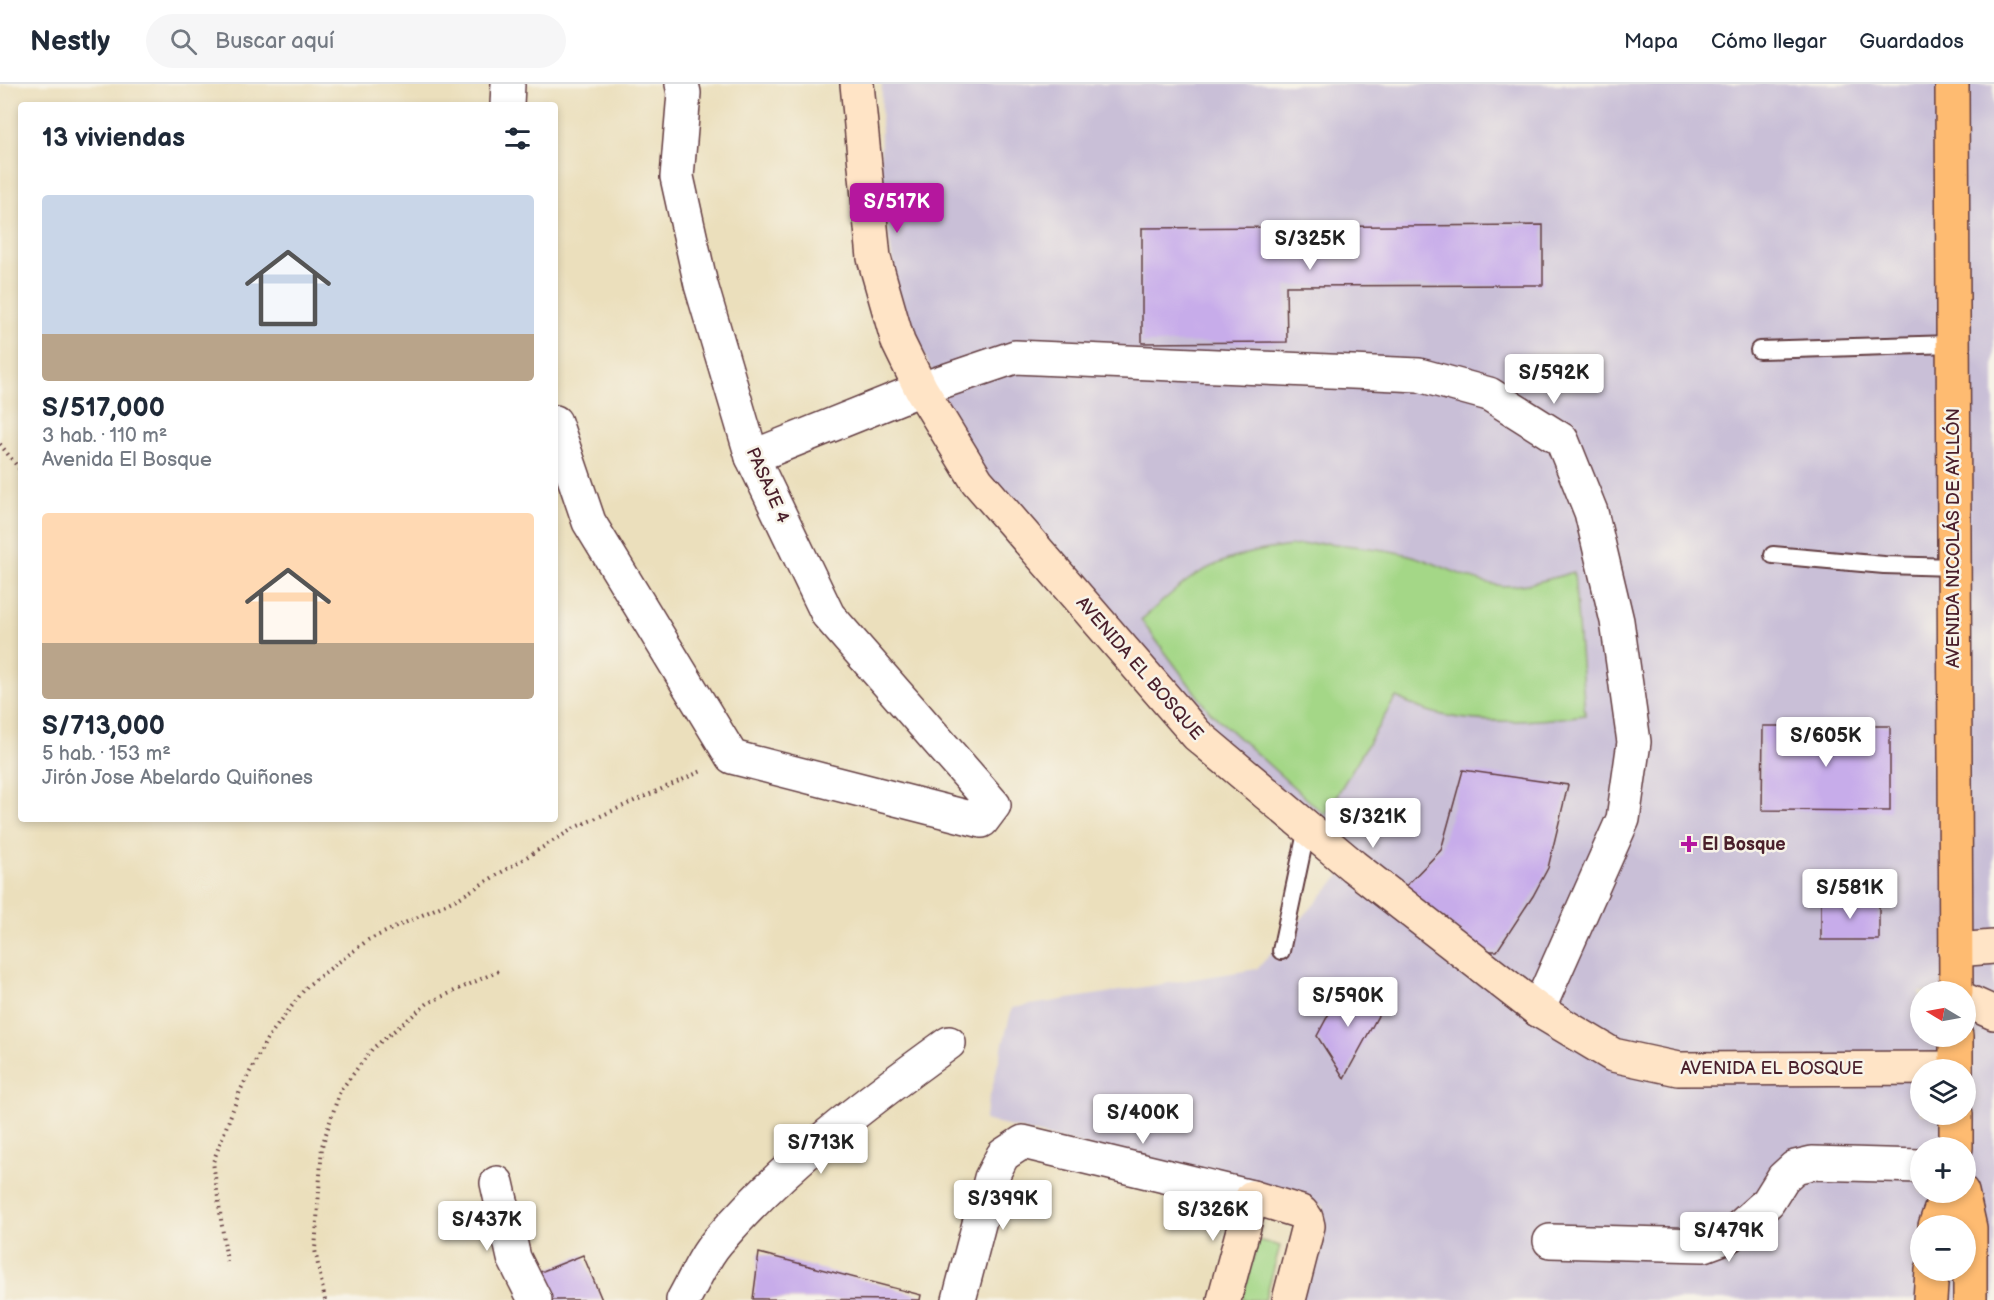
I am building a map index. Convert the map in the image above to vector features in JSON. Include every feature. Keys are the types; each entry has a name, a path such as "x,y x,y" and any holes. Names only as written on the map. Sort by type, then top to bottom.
{"main road":[{"name":"AVENIDA NICOLÁS DE AYLLÓN","path":"1952,84 1956,981"},
{"path":"1964,1203 1970,1228 1970,1300"},
{"path":"1930,1300 1931,1281"}],"street":[{"path":"507,102 508,84"},
{"name":"PASAJE 4","path":"682,84 684,93 676,177 701,285 752,457 828,615 994,805 982,820 732,757"},
{"name":"AVENIDA EL BOSQUE","path":"856,84 874,258 898,342 921,389 977,482 1197,735 1353,867 1538,1010 1613,1055 1678,1069 1956,1058"},
{"path":"752,457 921,389 1015,357 1419,375 1489,394 1562,440 1591,512 1617,621 1634,742 1623,819 1538,1010"},
{"path":"558,431 588,522 732,757"},
{"path":"1955,950 1994,947"},
{"path":"1976,1005 1994,1013"},
{"path":"683,1300 716,1243 785,1173 870,1100 949,1043"},
{"path":"959,1300 991,1178 1003,1155 1023,1142 1252,1197 1301,1212 1308,1226 1289,1300"},
{"path":"1550,1241 1704,1245 1731,1235 1768,1202 1783,1178 1795,1167 1812,1163 1910,1166"},
{"path":"497,1183 514,1258 535,1300"},
{"path":"1224,1300 1252,1197"}],"lane":[{"path":"1759,350 1952,344"},
{"path":"1773,555 1884,565 1954,567"},
{"path":"1281,951 1307,828"}],"path":[{"path":"0,444 18,467"},
{"path":"227,1262 213,1162 240,1091 267,1039 307,986 368,940 459,898 576,827 732,757"},
{"path":"325,1300 315,1250 322,1146 339,1091 374,1048 428,1003 501,970"}],"shaded area":[{"path":"882,84 1994,84 1994,1300 1299,1300 1324,1206 984,1120 1012,1008 1257,969 1358,855 1203,724 967,452 897,292 880,174"}],"green space":[{"path":"1326,543 1409,555 1497,585 1525,584 1574,572 1585,715 1526,721 1463,719 1425,710 1396,697 1325,815 1209,711 1141,620 1187,581 1219,563 1254,552"},
{"path":"1258,1240 1280,1246 1265,1300 1242,1300"}],"building":[{"path":"1543,225 1543,285 1286,286 1287,342 1142,343 1142,228"},
{"path":"1763,726 1890,726 1890,811 1762,810"},
{"path":"1463,770 1568,785 1548,868 1533,896 1497,951 1486,951 1404,888 1441,850"},
{"path":"1821,901 1879,901 1879,940 1821,940"},
{"path":"1341,991 1385,1003 1344,1078 1317,1036"},
{"path":"759,1253 921,1295 920,1300 753,1299"},
{"path":"583,1255 602,1300 547,1300 533,1275"}],"place":[{"name":"El Bosque","path":"1689,844"}]}
